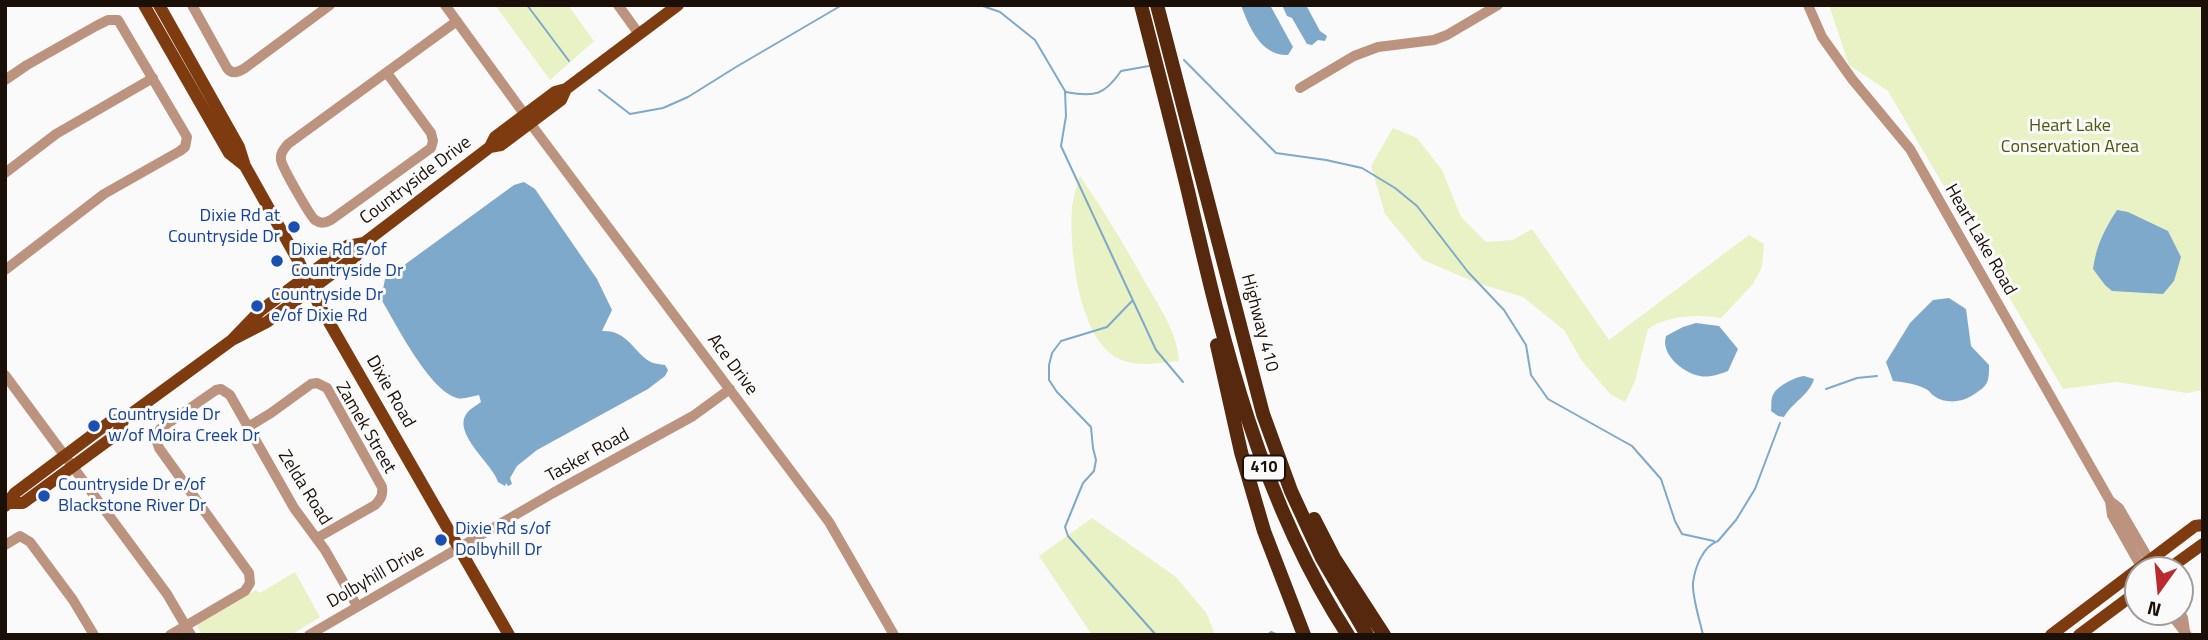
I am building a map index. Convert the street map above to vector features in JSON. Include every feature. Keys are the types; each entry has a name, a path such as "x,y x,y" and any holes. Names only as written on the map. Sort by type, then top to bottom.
{"highway":[{"name":"Highway 410","path":"1141,5 1210,288 1251,432 1277,503 1306,565 1348,635"},
{"name":"Highway 410","path":"1157,5 1264,414 1292,491 1322,558 1367,635"},
{"path":"1210,288 1211,318 1241,452 1264,531 1304,635"},
{"path":"1248,358 1261,376 1307,503 1334,558 1384,635"}],"main road":[{"name":"Dixie Road","path":"144,5 229,153 245,166"},
{"name":"Dixie Road","path":"159,5 239,147 245,166 312,289 509,635"},
{"name":"Countryside Drive","path":"7,505 15,493 117,433 124,419 232,340 267,322 312,289 356,256 364,243 490,147 501,145 527,119 561,100 566,89 678,5"},
{"name":"Countryside Drive","path":"232,340 260,311 346,246 364,243"},
{"path":"2160,556 2195,526 2203,525"},
{"path":"2186,556 2203,544"},
{"path":"2051,635 2124,583"},
{"path":"2079,635 2124,601"}],"street":[{"path":"192,5 229,71 237,72 330,5"},
{"name":"Ace Drive","path":"445,5 527,119 829,522 894,635"},
{"path":"618,5 639,34"},
{"path":"1300,88 1354,57 1378,47 1434,40 1447,35 1498,5"},
{"name":"Heart Lake Road","path":"1808,5 1822,37 1852,79 1910,149 2110,500 2112,515 2140,556"},
{"path":"5,80 96,26 114,19 122,24 187,137 185,147 104,194 5,270"},
{"path":"387,73 431,133 433,145 424,155 331,220 317,222 282,164 281,154 288,144 457,21"},
{"path":"5,173 56,134 153,78"},
{"path":"5,376 167,594 188,630 170,635"},
{"name":"Zamek Street","path":"248,426 311,384 317,383 327,388 382,487 382,493 380,500 374,505 317,538"},
{"name":"Zelda Road","path":"188,630 245,591 250,578 159,448 158,436 160,429 221,389 230,395 294,508 317,538 357,606"},
{"name":"Tasker Road","path":"459,548 693,416 730,389"},
{"path":"5,545 20,536 30,542 72,600 93,635"},
{"name":"Dolbyhill Drive","path":"309,635 459,548"}],"green space":[{"path":"495,5 568,5 594,41 550,80"},
{"name":"Heart Lake Conservation Area","path":"1829,5 2203,5 2203,390 2187,393 2116,382 2063,389 1888,91 1849,65"},
{"path":"1393,128 1417,138 1442,170 1461,217 1486,242 1513,240 1532,229 1609,340 1749,235 1764,244 1762,267 1753,284 1721,318 1683,317 1656,324 1648,329 1635,381 1625,402 1610,394 1582,361 1564,330 1523,297 1477,283 1423,260 1385,214 1371,166"},
{"path":"1080,176 1162,311 1175,340 1179,361 1144,364 1119,359 1100,342 1091,326 1078,286 1072,244 1072,208"},
{"path":"1092,518 1176,577 1207,614 1215,635 1092,635 1039,556"},
{"path":"295,572 320,617 291,635 202,635 198,624 256,590 260,593"}],"water":[{"path":"1241,5 1270,5 1293,47 1288,55 1270,51 1257,39"},
{"path":"1282,5 1306,5 1320,31 1327,36 1325,41 1318,40 1312,45 1307,44"},
{"path":"524,182 535,189 597,279 612,310 602,331 618,334 643,357 665,365 668,370 665,376 648,389 537,450 517,466 510,478 512,484 508,486 506,483 505,486 498,482 465,430 467,413 481,402 479,395 457,398 435,383 414,355 381,299 385,279 514,185"},
{"path":"2117,210 2128,212 2168,231 2181,257 2174,281 2163,294 2112,291 2093,269 2101,238"},
{"path":"1949,298 1966,309 1971,346 1989,365 1986,385 1971,396 1955,401 1944,401 1926,389 1893,381 1886,362 1910,323 1933,300"},
{"path":"1696,323 1719,326 1738,349 1728,371 1700,376 1680,367 1670,356 1666,349 1666,336"},
{"path":"1804,376 1814,379 1812,384 1784,417 1771,411 1776,390 1787,382"}],"waterway":[{"path":"527,5 569,61"},
{"path":"599,90 630,114 663,108 688,97 842,5"},
{"path":"980,5 1000,12 1035,40 1065,91 1066,116 1061,146 1156,350 1183,382"},
{"path":"1184,60 1276,153 1362,168 1395,188 1417,206 1468,272 1504,310 1526,345 1531,375 1548,399 1632,446 1661,479 1682,534 1714,541"},
{"path":"1066,92 1098,93 1109,86 1121,71 1149,66"},
{"path":"1132,301 1107,327 1061,341 1052,353 1049,380 1091,427 1096,460 1094,471 1083,483 1065,527 1068,536 1156,635"},
{"path":"1826,389 1857,378 1877,376"},
{"path":"1703,635 1693,589 1698,564 1708,547 1718,541 1736,520 1755,489 1780,423"},
{"path":"1267,635 1271,632 1278,635"}],"place":[{"name":"Dixie Rd at Countryside Dr","path":"294,227"},
{"name":"Dixie Rd s/of Countryside Dr","path":"277,261"},
{"name":"Countryside Dr e/of Dixie Rd","path":"257,306"},
{"name":"Countryside Dr w/of Moira Creek Dr","path":"94,426"},
{"name":"Countryside Dr e/of Blackstone River Dr","path":"44,496"},
{"name":"Dixie Rd s/of Dolbyhill Dr","path":"441,540"}]}
